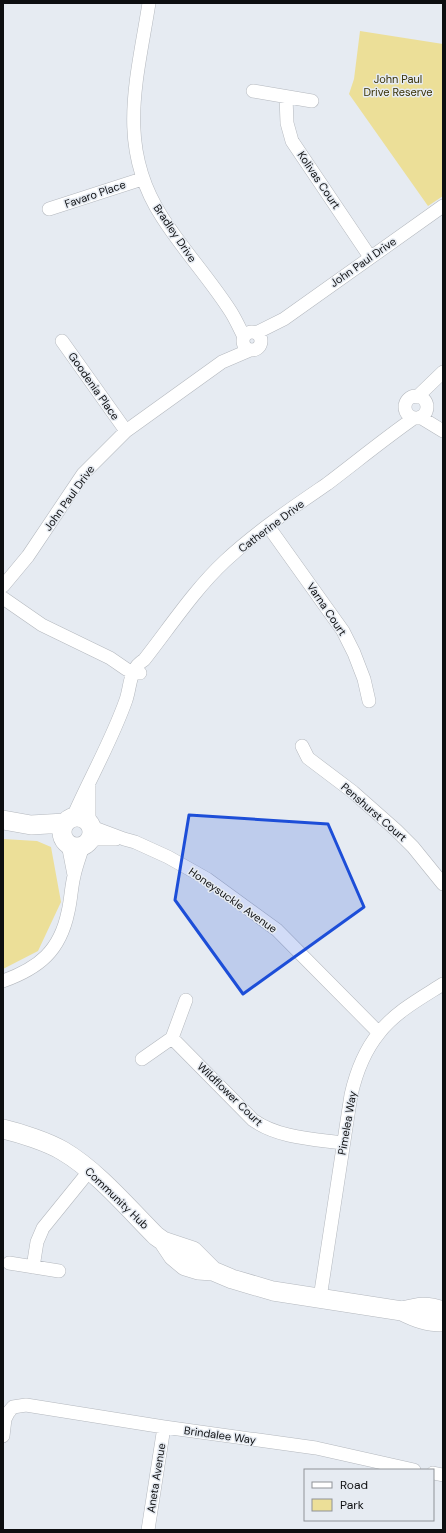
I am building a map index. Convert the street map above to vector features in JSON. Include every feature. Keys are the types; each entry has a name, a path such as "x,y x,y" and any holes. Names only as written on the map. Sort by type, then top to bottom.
{"street":[{"name":"Bradley Drive","path":"149,3 132,109 133,139 142,179 161,216 251,339"},
{"path":"254,92 312,101"},
{"name":"Kolivas Court","path":"286,97 287,123 292,141 370,257"},
{"name":"Favaro Place","path":"49,210 132,181 142,179"},
{"name":"John Paul Drive","path":"3,586 28,556 84,474 126,431 222,362 251,339 284,319 443,206"},
{"name":"Goodenia Place","path":"62,340 126,431"},
{"name":"Catherine Drive","path":"135,671 137,664 144,660 192,598 225,561 268,526 363,457 389,436 418,409 443,373"},
{"path":"418,409 443,430"},
{"name":"Varna Court","path":"268,526 343,631 354,653 364,679 369,701"},
{"path":"3,598 42,625 135,671 119,721 89,785 78,832 74,875 63,932 52,950 43,960 33,968 3,981"},
{"name":"Penshurst Court","path":"302,746 308,758 353,792 396,830 413,847 443,884"},
{"path":"3,820 78,832"},
{"name":"Honeysuckle Avenue","path":"78,832 135,842 168,857 207,879 277,930 379,1033"},
{"name":"Pimelea Way","path":"320,1298 353,1085 363,1060 379,1033 395,1017 443,984"},
{"path":"142,1060 172,1038 186,1000"},
{"name":"Wildflower Court","path":"172,1038 253,1120 264,1128 281,1134 343,1143"},
{"name":"Community Hub","path":"3,1129 18,1133 63,1151 90,1170 156,1236 164,1241 173,1256 185,1266 198,1270 213,1271 232,1280 273,1291 402,1311 416,1318 429,1322 443,1322"},
{"path":"33,1267 37,1242 43,1228 90,1170"},
{"path":"9,1263 59,1271"},
{"name":"Community Hub","path":"402,1311 418,1307 431,1306 443,1310"},
{"name":"Brindalee Way","path":"3,1436 8,1413 13,1407 26,1405 164,1427 316,1448 410,1469"},
{"name":"Aneta Avenue","path":"148,1530 164,1427"}],"highlighted area":[{"path":"189,815 328,824 364,907 243,994 175,900"}],"green space":[{"name":"John Paul Drive Reserve","path":"360,31 443,44 443,196 428,206 349,94 354,79"},
{"path":"3,839 37,841 51,847 61,902 38,951 3,969"}]}
